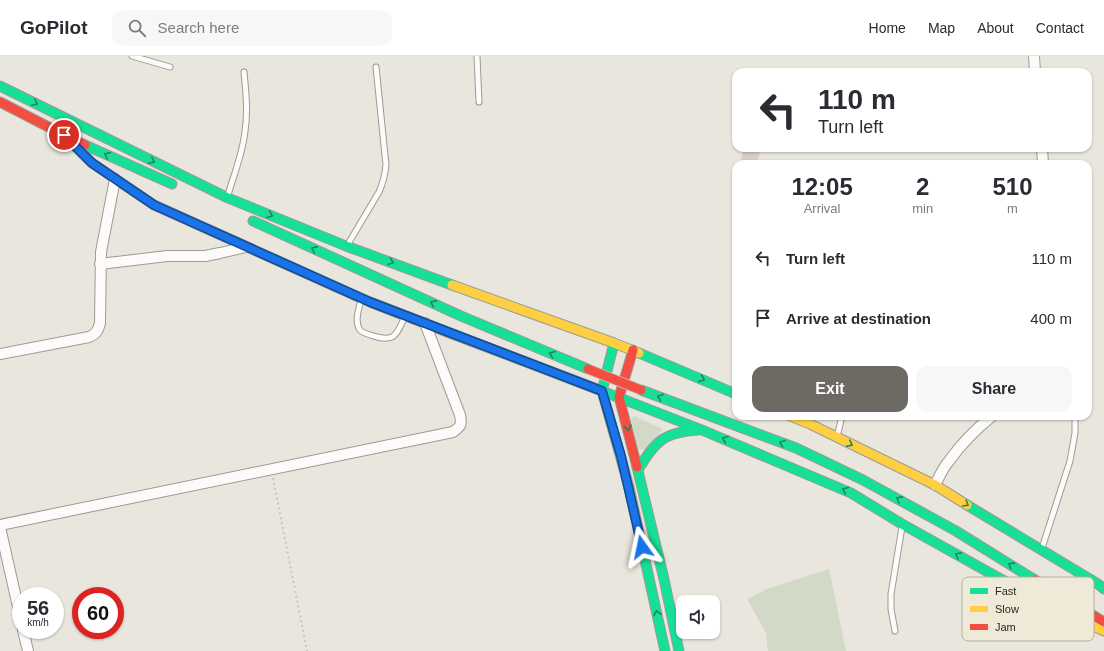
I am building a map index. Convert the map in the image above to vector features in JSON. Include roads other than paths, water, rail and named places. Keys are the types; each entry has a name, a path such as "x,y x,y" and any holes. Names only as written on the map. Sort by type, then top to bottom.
{"main road":[{"path":"0,86 228,198 346,246 633,350 732,392"},
{"path":"0,102 64,135 180,188"},
{"path":"64,135 92,163 154,205 361,298 702,430 851,493 902,524 997,577"},
{"path":"245,218 461,316 640,390 796,448 863,480 956,531 1031,577"},
{"path":"614,343 602,391 629,487 665,651"},
{"path":"633,350 619,397 664,579 679,651"},
{"path":"799,420 934,485 1086,577"},
{"path":"638,470 645,457 655,444 665,437 674,432 685,430 702,430"},
{"path":"1094,582 1104,589"},
{"path":"1094,616 1104,622"},
{"path":"1094,627 1104,631"}],"street":[{"path":"1034,56 1035,68"},
{"path":"0,354 89,336 95,334 99,329 101,252 115,179"},
{"path":"100,264 167,256 205,256 246,247"},
{"path":"14,587 0,526 453,432 460,427 460,415 425,323"},
{"path":"934,485 948,462 961,445 987,420"},
{"path":"25,639 28,651"}],"lane":[{"path":"132,56 170,67"},
{"path":"477,56 479,102"},
{"path":"346,246 379,192 385,176 386,165 376,67"},
{"path":"228,198 245,131 247,108 244,72"},
{"path":"361,298 357,316 358,325 359,330 366,334 383,338 392,337 396,334 406,316"},
{"path":"837,438 841,420"},
{"path":"1042,550 1073,447 1076,433 1075,420"},
{"path":"895,631 891,609 891,594 902,524"}]}
